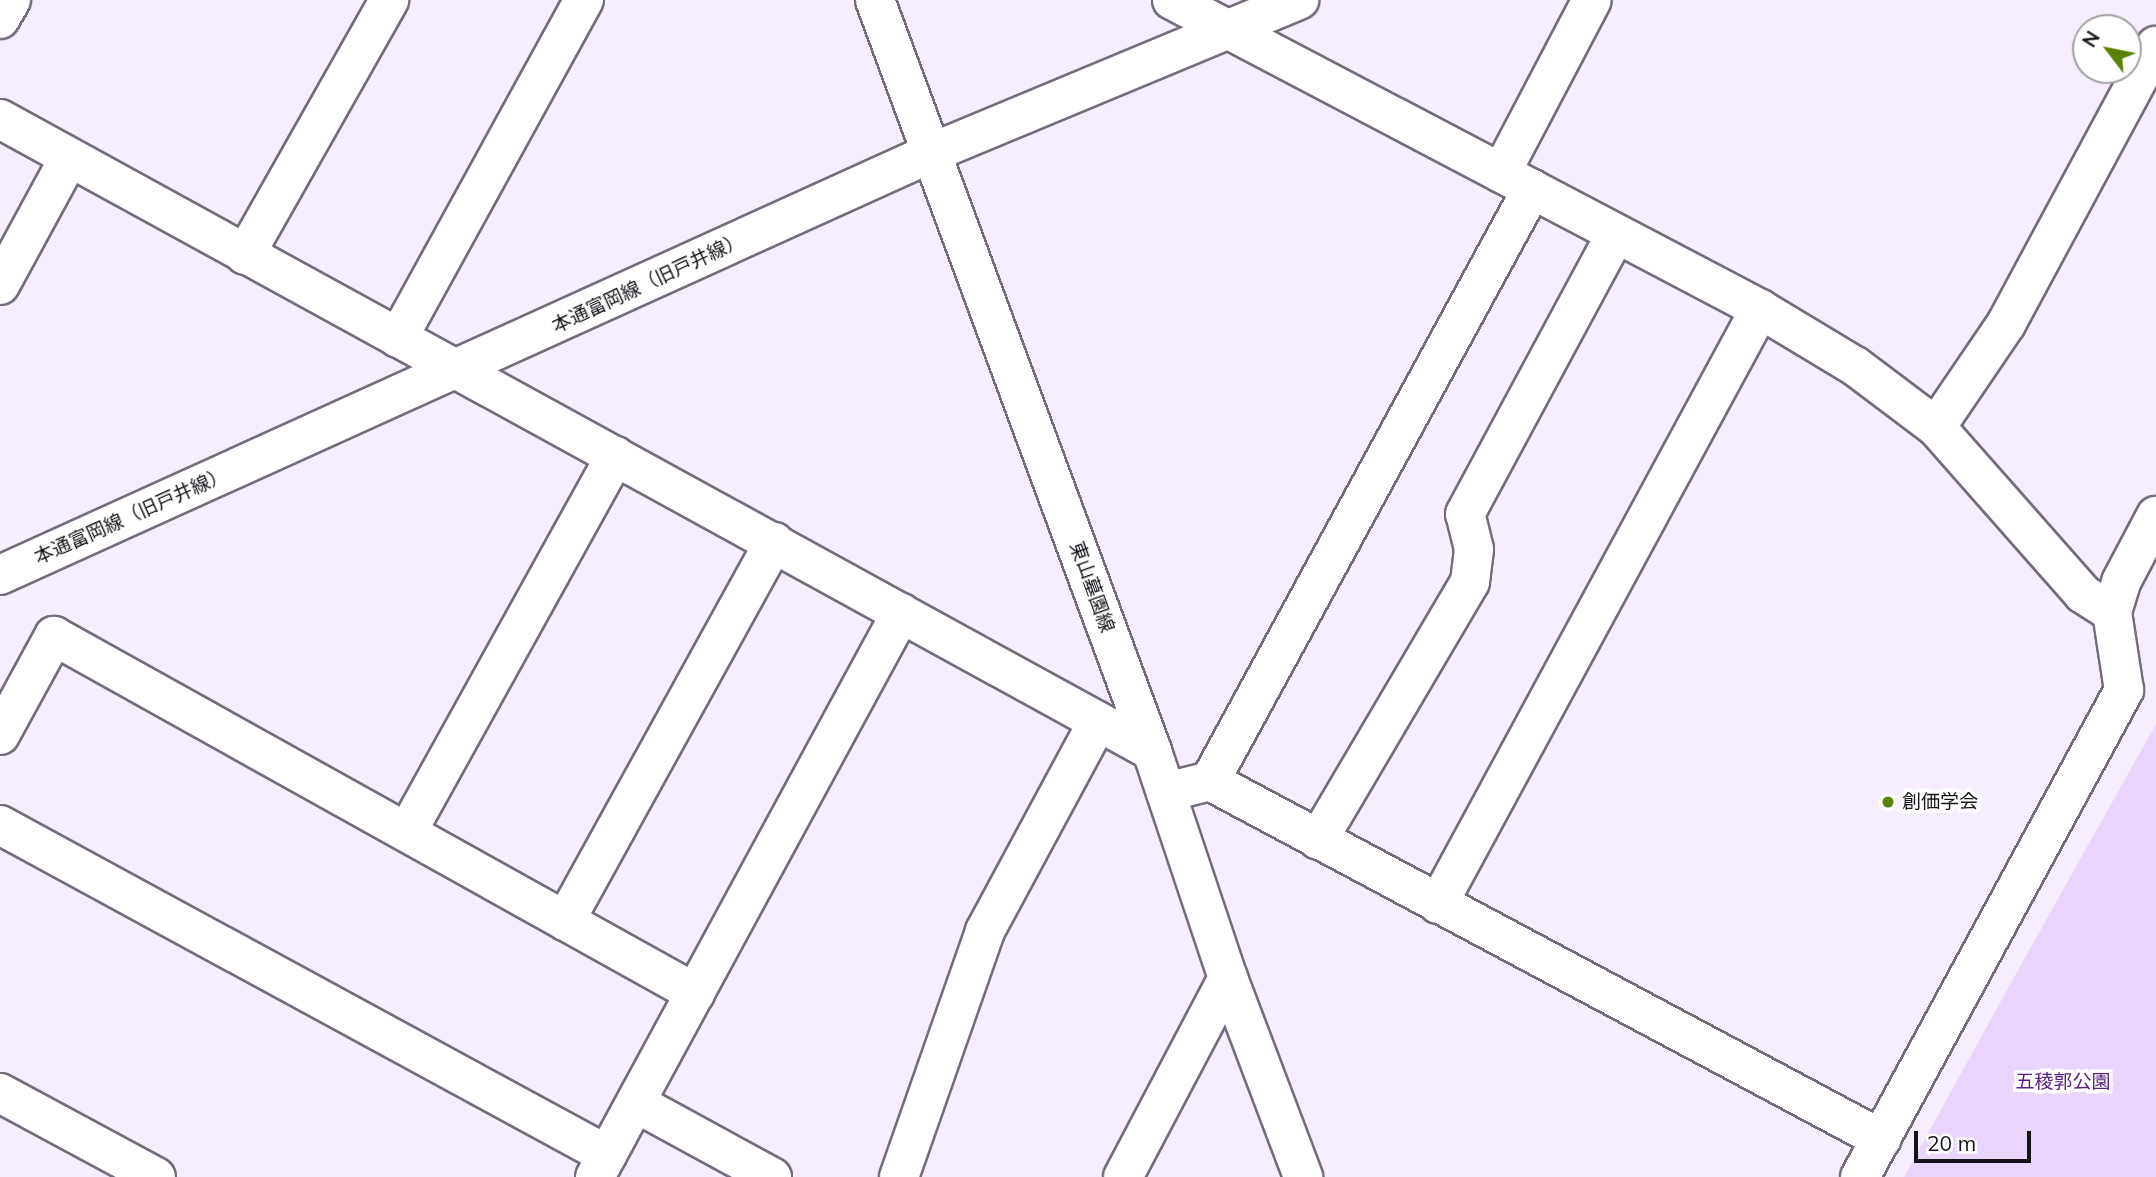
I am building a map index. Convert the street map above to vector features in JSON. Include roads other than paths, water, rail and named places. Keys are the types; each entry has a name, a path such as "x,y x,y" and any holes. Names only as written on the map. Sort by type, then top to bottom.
{"street":[{"path":"0,19 11,0"},
{"path":"245,255 388,0"},
{"path":"398,338 584,0"},
{"name":"東山墓園線","path":"875,0 1152,751 1228,978 1303,1177"},
{"path":"1172,0 1242,15 1516,181 1760,309 1855,366 1936,427 2083,594 2112,612"},
{"name":"本通富岡線（旧戸井線）","path":"0,575 458,371 931,153 1242,15 1299,0"},
{"path":"1210,781 1516,181 1592,0"},
{"path":"1936,427 2006,324 2156,46"},
{"path":"0,119 1152,751"},
{"path":"0,285 69,158"},
{"path":"1318,840 1470,582 1474,549 1465,514 1616,234"},
{"path":"1438,904 1760,309"},
{"path":"407,832 615,456"},
{"path":"1860,1177 2124,690 2112,612 2121,582 2156,516"},
{"path":"565,921 774,542"},
{"path":"0,825 601,1166 901,613"},
{"path":"0,734 54,636 695,993"},
{"path":"900,1177 985,931 1098,721"},
{"path":"1166,792 1210,781 1881,1139"},
{"path":"1123,1177 1228,978"},
{"path":"0,1093 156,1177"},
{"path":"636,1103 772,1177"}],"place":[{"name":"創価学会","path":"1888,802"}],"park label":[{"name":"五稜郭公園","path":"2063,1082"}]}
